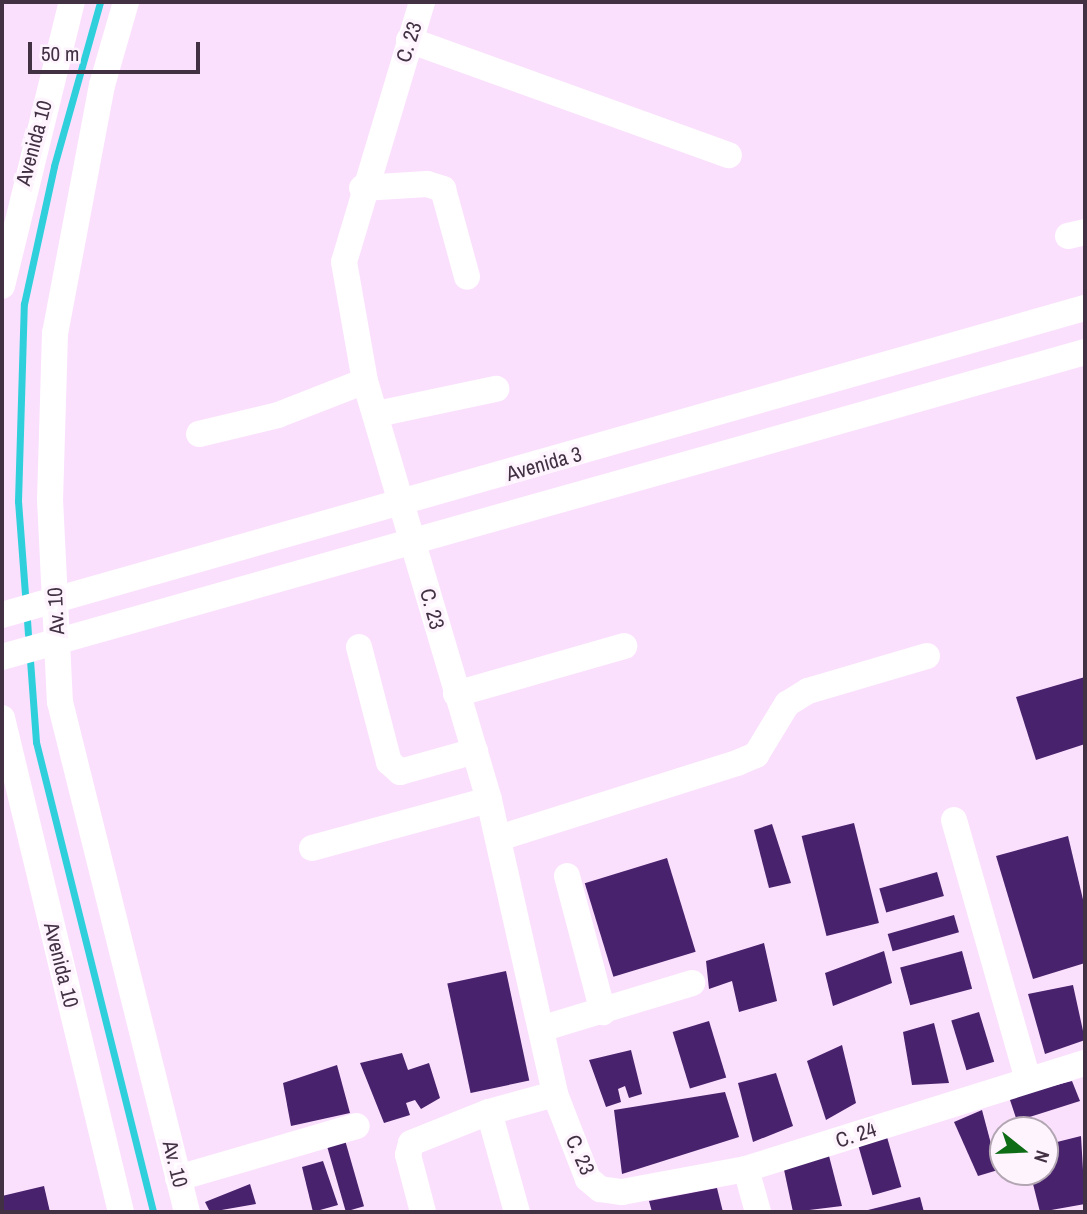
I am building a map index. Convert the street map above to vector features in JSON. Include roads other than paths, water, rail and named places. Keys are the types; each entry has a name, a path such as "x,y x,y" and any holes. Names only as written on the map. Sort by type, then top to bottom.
{"street":[{"name":"Avenida 10","path":"2,286 14,167 72,2"},
{"name":"Av. 10","path":"126,2 102,85 55,333 50,499 60,702 187,1212"},
{"name":"C. 23","path":"422,2 362,188 344,262 366,381 499,838 544,1028 555,1094 588,1179 600,1189 622,1192"},
{"path":"409,40 729,155"},
{"path":"362,188 427,184 443,189 467,277"},
{"name":"Avenida 3","path":"2,615 402,504 1085,308"},
{"name":"Avenida 3","path":"2,657 58,637 412,543 1085,352"},
{"path":"200,434 278,415 366,381"},
{"path":"377,414 496,389"},
{"path":"456,694 624,646"},
{"path":"359,647 389,762 400,772 475,751"},
{"path":"499,838 756,755 787,705 808,691 927,656"},
{"name":"Avenida 10","path":"2,718 121,1212"},
{"path":"312,848 489,800"},
{"path":"954,820 1028,1080"},
{"path":"566,876 603,1012"},
{"path":"544,1028 692,983"},
{"name":"C. 24","path":"622,1192 746,1169 1085,1063"},
{"path":"423,1212 408,1155 411,1143 489,1112 555,1094"},
{"path":"489,1112 517,1212"},
{"path":"178,1178 357,1126"},
{"path":"746,1169 758,1212"}],"waterway":[{"path":"25,594 18,501 24,304 54,166 100,2"},
{"path":"27,620 28,634"},
{"path":"30,660 36,742 153,1212"}]}
